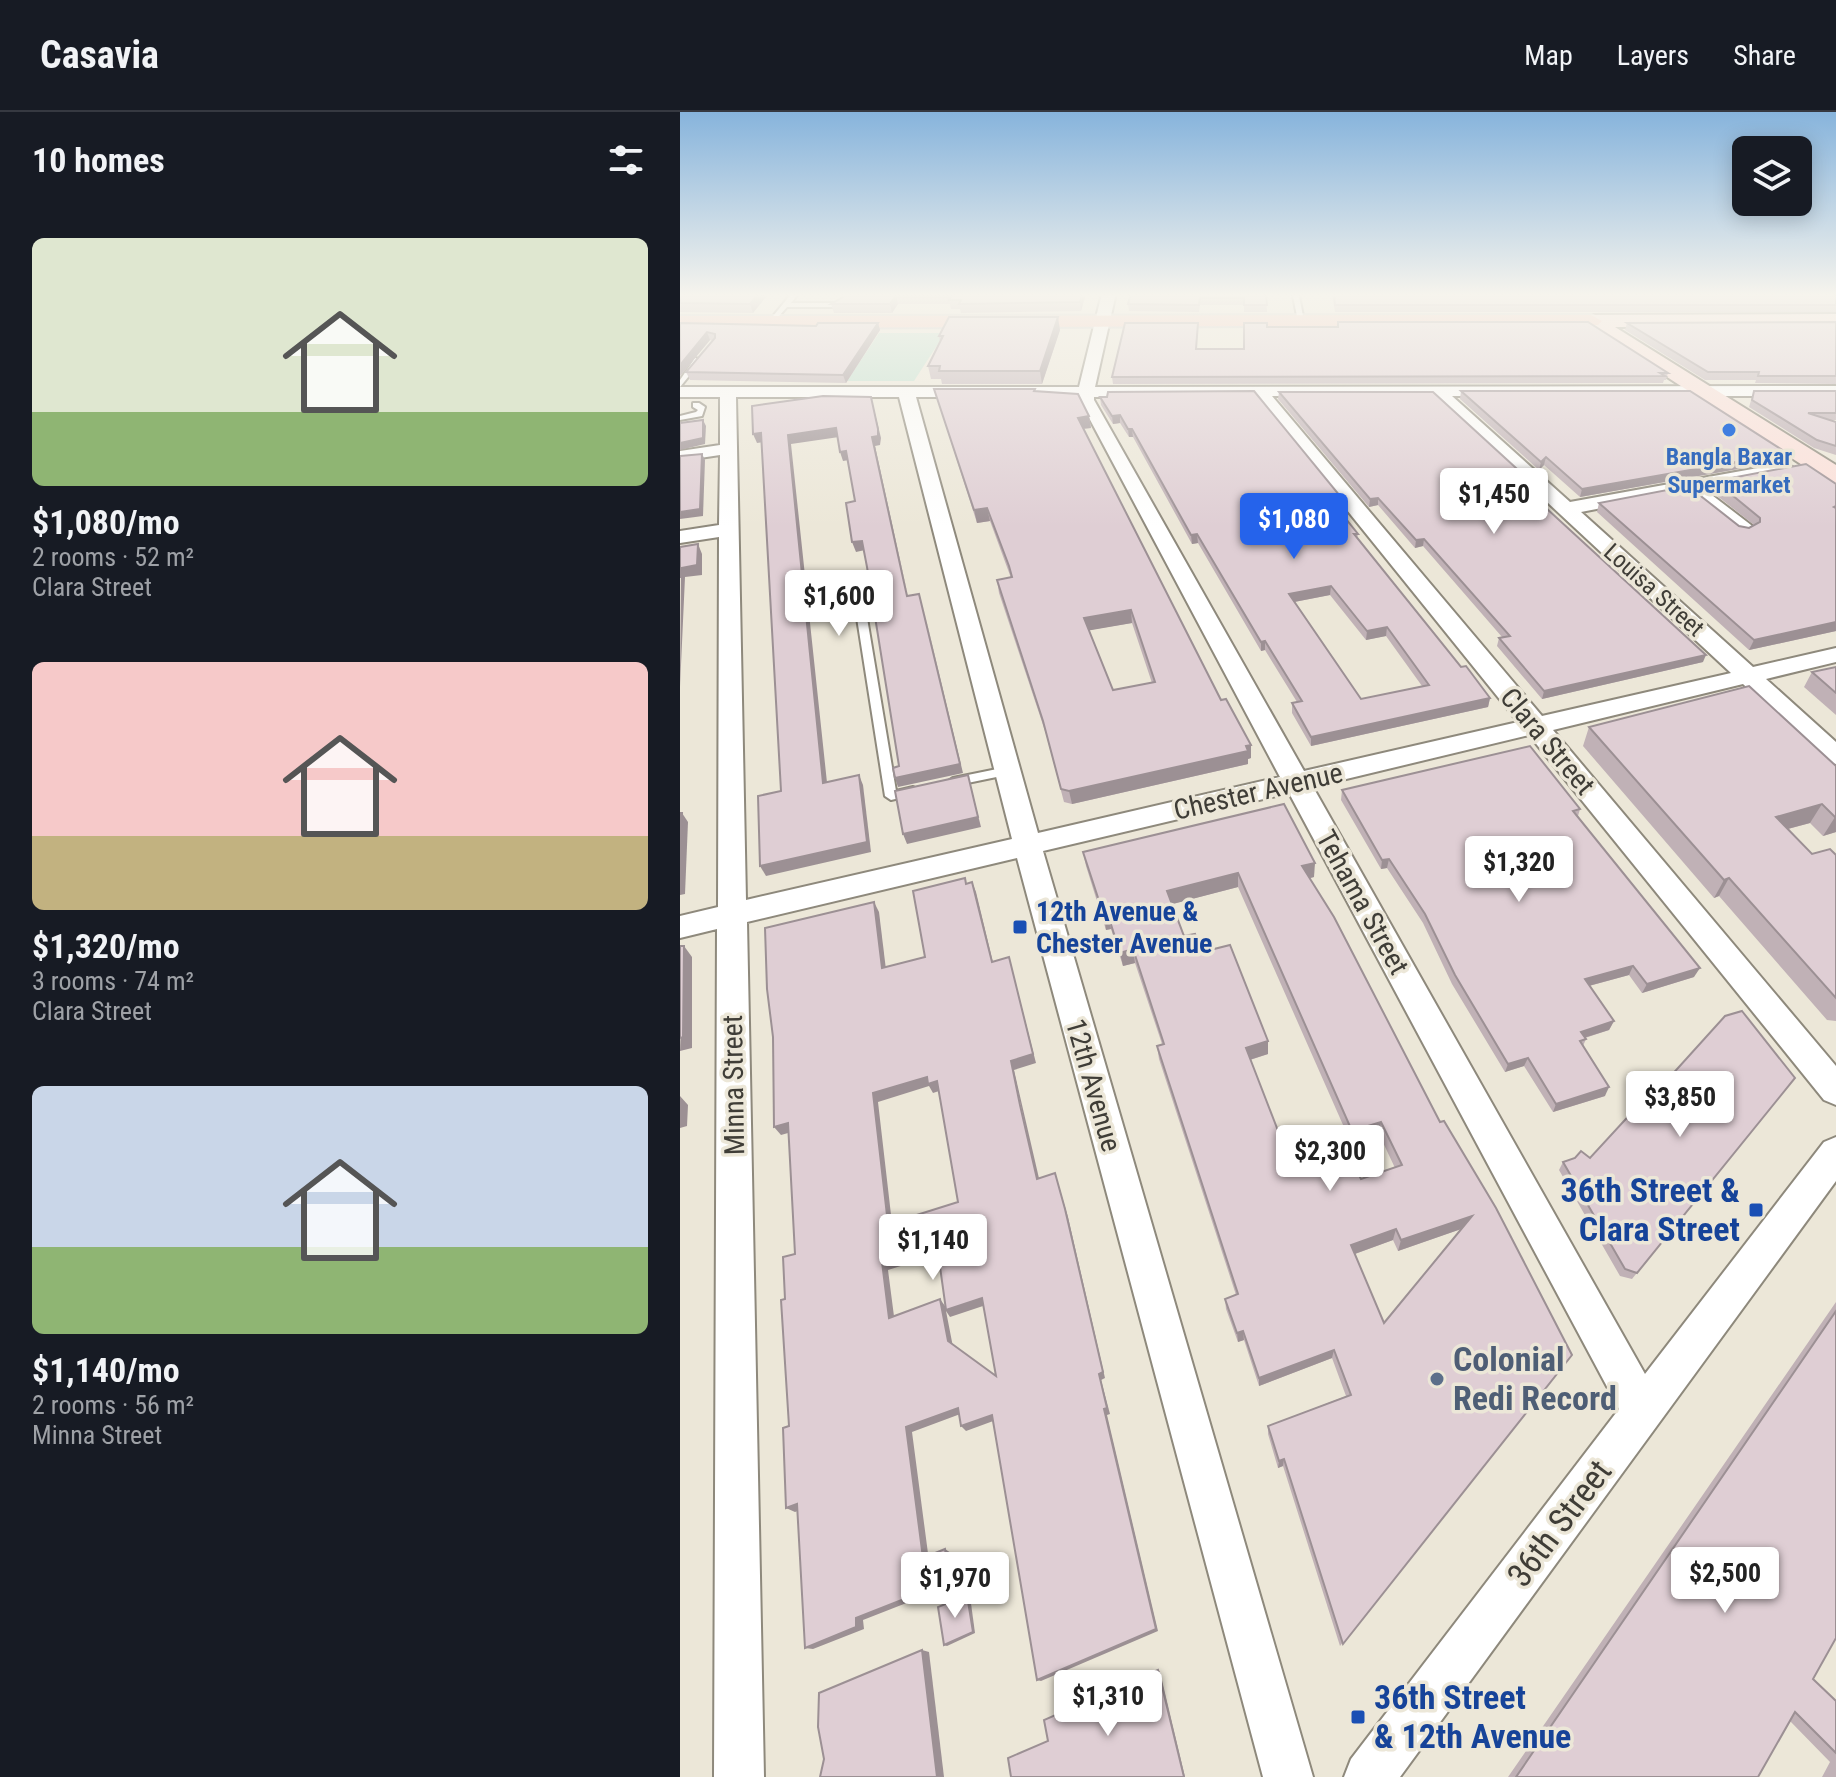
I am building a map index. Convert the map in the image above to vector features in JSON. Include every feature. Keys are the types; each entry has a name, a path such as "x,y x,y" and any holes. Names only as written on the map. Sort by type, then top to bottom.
{"main road":[{"path":"1670,371 1829,469"}],"street":[{"path":"1087,392 1092,371"},
{"name":"Clara Street","path":"1259,391 1836,1090"},
{"name":"Louisa Street","path":"1437,391 1836,756"},
{"path":"680,392 1836,391"},
{"name":"Minna Street","path":"728,392 726,449 739,1777"},
{"name":"12th Avenue","path":"908,392 907,401 1027,845 1288,1777"},
{"name":"Tehama Street","path":"1087,392 1086,400 1643,1411"},
{"path":"680,456 726,449"},
{"path":"1565,509 1689,486 1829,469"},
{"path":"1689,486 1744,529"},
{"path":"680,537 729,529"},
{"name":"Chester Avenue","path":"680,927 1836,655"},
{"name":"36th Street","path":"1369,1777 1836,1153"}],"lane":[{"path":"680,418 699,414 702,409 696,405"},
{"path":"862,618 891,796 920,789"},
{"path":"935,786 1007,771"}],"green space":[{"path":"854,371 921,371 914,381 847,381"}],"building":[{"path":"687,371 846,371 843,375"},
{"path":"1114,371 1668,373 1660,373 1665,376 1112,377"},
{"path":"1706,371 1836,371 1836,376 1758,376 1759,372"},
{"path":"934,389 1035,389 1078,394 1089,416 1078,418 1221,700 1226,699 1251,745 1246,746 1248,751 1069,791 1061,789 1043,721 997,580 1012,577 1009,566 987,508 974,510","holes":["1131,610 1155,682 1113,690 1084,618"]},
{"path":"1254,391 1345,502 1334,504 1358,534 1354,534 1461,667 1466,666 1490,698 1311,737 1292,703 1302,701 1265,641 1261,642 1197,534 1191,535 1132,429 1128,429 1120,415 1112,416 1100,397 1107,397 1108,392","holes":["1331,586 1367,631 1387,627 1429,685 1361,699 1289,594"]},
{"path":"1461,391 1690,391 1787,453 1582,489 1546,457 1541,462"},
{"path":"1754,391 1836,391 1836,413 1808,413 1836,422 1836,446 1817,440 1752,400"},
{"path":"1279,392 1433,392 1527,478 1521,485 1706,655 1544,691 1499,638 1510,636 1424,539 1416,540 1378,498 1370,499"},
{"path":"823,396 871,397 878,429 878,436 872,437 907,596 919,594 960,764 895,778 893,768 899,766 867,567 862,541 852,542 846,503 855,501 846,451 840,452 836,428 788,435 823,783 859,775 867,842 760,866 758,796 781,791 761,433 753,434 752,406"},
{"path":"703,420 703,438 680,443 680,423"},
{"path":"702,454 700,509 680,512 680,456"},
{"path":"1806,464 1836,484 1836,622 1754,640 1599,503 1688,486 1739,526 1749,528 1760,522 1760,518 1715,481"},
{"path":"698,544 697,565 681,568 680,578 680,547"},
{"path":"1836,667 1836,693 1812,672"},
{"path":"1749,686 1836,766 1836,817 1822,804 1776,817 1812,854 1830,849 1836,855 1836,998 1729,878 1724,880 1589,727"},
{"path":"1530,746 1580,809 1573,811 1700,968 1647,984 1633,966 1585,979 1614,1021 1581,1032 1586,1039 1580,1041 1609,1087 1556,1104 1528,1058 1508,1064 1455,975 1425,914 1389,859 1382,860 1342,790"},
{"path":"968,775 978,817 903,834 895,791"},
{"path":"1284,804 1315,863 1302,866 1334,917 1440,1122 1444,1121 1496,1208 1572,1355 1343,1644 1284,1459 1279,1461 1268,1426 1351,1395 1334,1350 1259,1378 1243,1331 1237,1333 1225,1299 1238,1294 1157,1046 1164,1044 1133,949 1120,953 1083,852","holes":["1238,873 1352,1131 1381,1122 1402,1165 1361,1179 1348,1153 1294,1172 1246,1048 1268,1041 1230,945 1202,952 1195,934 1184,936 1167,891","1472,1216 1384,1323 1351,1245 1396,1229 1401,1240"]},
{"path":"680,813 682,813 680,855"},
{"path":"965,878 966,884 972,882 992,962 1009,957 1033,1054 1011,1061 1020,1105 1037,1179 1055,1173 1065,1209 1103,1372 1099,1374 1107,1408 1104,1409 1156,1629 1037,1680 992,1415 961,1426 958,1408 906,1427 923,1558 945,1549 950,1581 856,1618 856,1627 805,1648 797,1504 786,1508 783,1428 789,1426 781,1300 785,1299 783,1257 795,1254 788,1123 774,1127 773,1037 767,989 765,928 874,902 882,968 925,957 913,891","holes":["927,1077 928,1084 937,1081 958,1202 888,1224 873,1093","937,1245 946,1310 982,1298 996,1376 948,1341 940,1299 889,1318 882,1262"]},
{"path":"680,946 684,946 683,1037 680,1038"},
{"path":"1742,1011 1795,1078 1637,1273 1625,1269 1563,1162 1575,1158 1581,1151 1590,1158 1647,1096 1650,1099 1725,1016"},
{"path":"1836,1311 1836,1638 1813,1679 1836,1701 1836,1753 1795,1712 1758,1777 1516,1777"},
{"path":"967,1595 973,1632 944,1645 938,1607"},
{"path":"922,1650 937,1777 820,1777 824,1759 818,1727 819,1693"},
{"path":"1158,1670 1184,1777 1011,1777 1008,1758 1048,1741 1044,1720"}],"place":[{"name":"Bangla Baxar Supermarket","path":"1729,430"},
{"name":"12th Avenue & Chester Avenue","path":"1020,927"},
{"name":"36th Street & Clara Street","path":"1756,1210"},
{"name":"Colonial Redi Record","path":"1437,1379"},
{"name":"36th Street & 12th Avenue","path":"1358,1717"}]}
